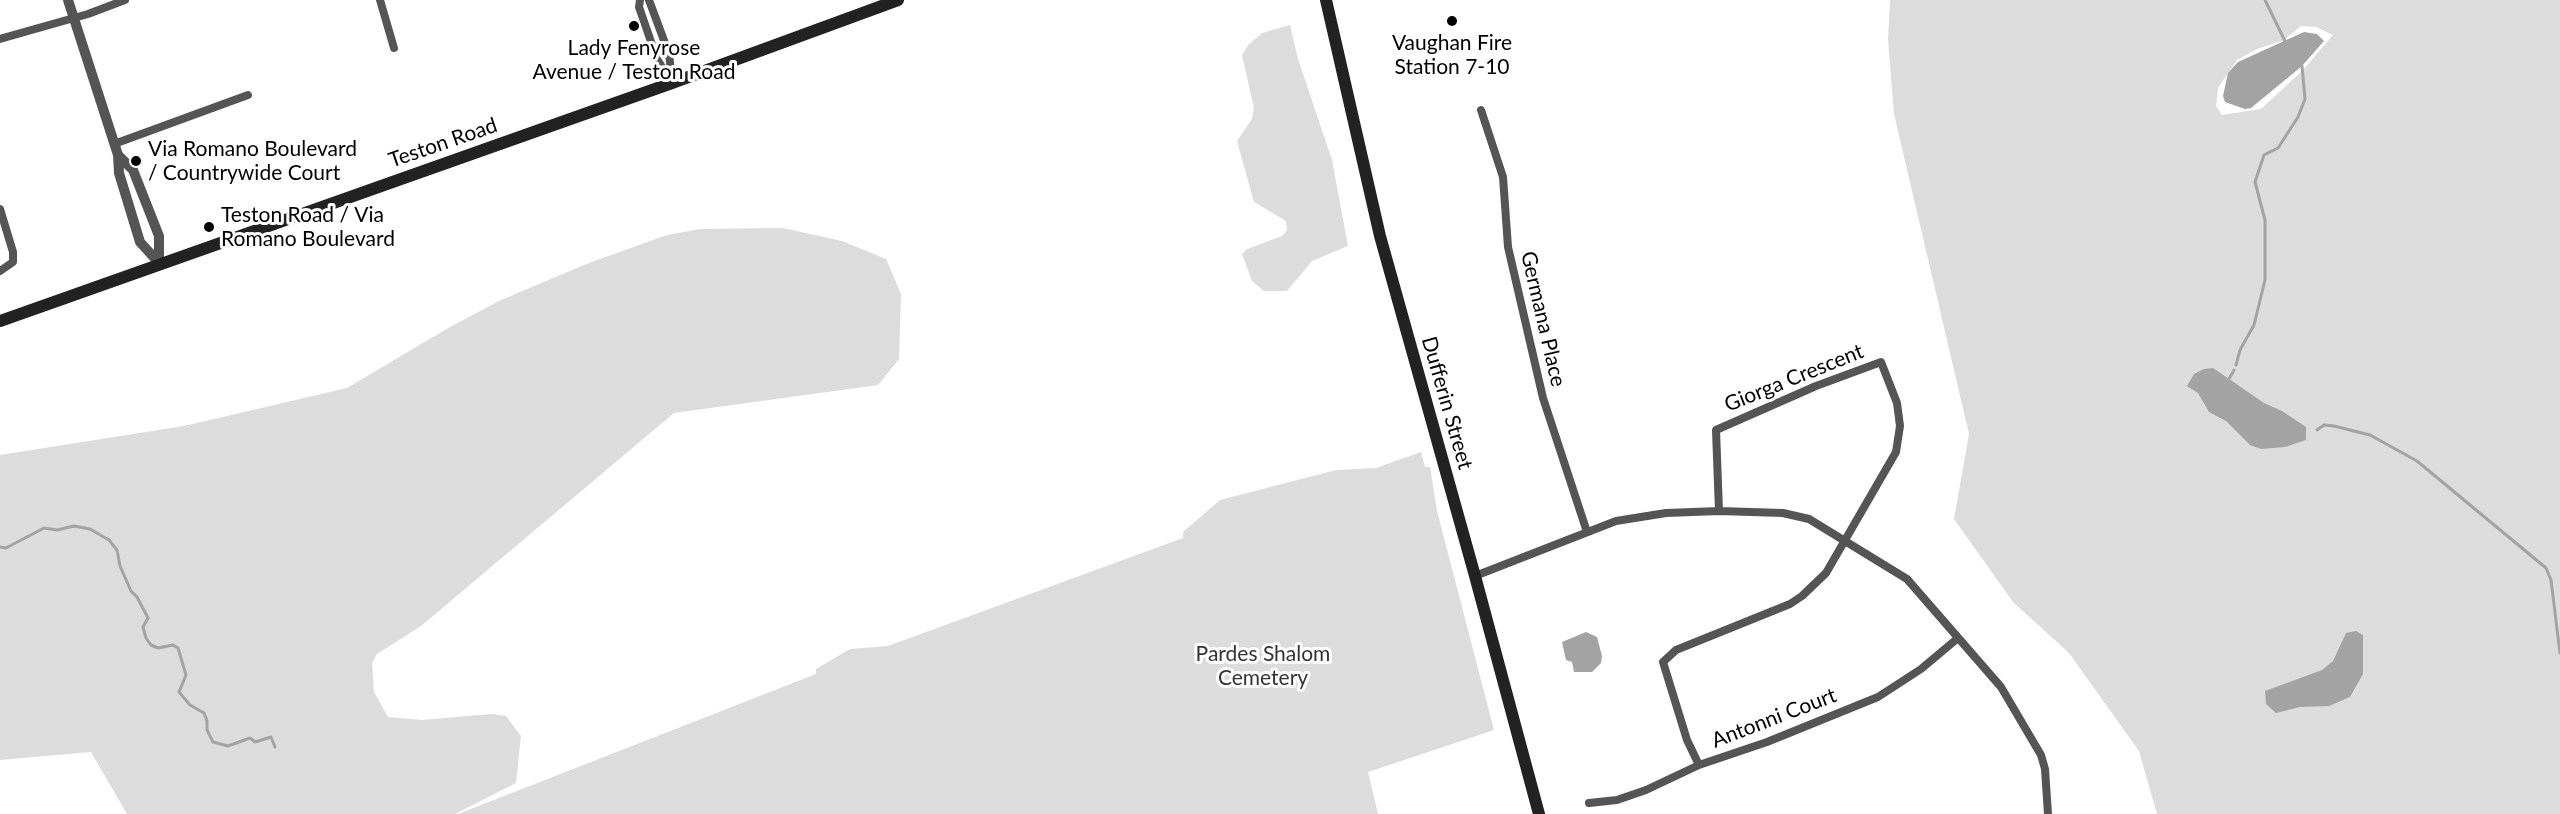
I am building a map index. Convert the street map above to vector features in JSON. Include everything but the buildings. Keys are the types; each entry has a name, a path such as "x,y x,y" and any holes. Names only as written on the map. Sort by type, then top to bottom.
{"main road":[{"name":"Teston Road","path":"0,321 672,83 898,0"},
{"name":"Dufferin Street","path":"1326,0 1380,236 1539,814"}],"street":[{"path":"68,0 118,155 118,173 140,242 159,263"},
{"path":"0,39 125,0"},
{"path":"380,0 394,48"},
{"path":"640,0 639,7 657,59 672,83"},
{"path":"650,0 669,54 672,83"},
{"path":"114,144 248,95"},
{"name":"Germana Place","path":"1481,110 1503,177 1508,247 1543,398 1587,532"},
{"path":"118,155 133,170 159,236 159,263"},
{"path":"0,209 13,252 13,262 0,272"},
{"name":"Giorga Crescent","path":"1719,511 1716,430 1816,387 1881,363 1897,403 1900,426 1896,452 1845,541"},
{"path":"1475,576 1616,521 1666,513 1719,511 1784,513 1809,519 1907,579 2001,687 2041,755 2045,769 2048,814"},
{"path":"1699,765 1687,740 1663,662 1676,650 1764,615 1802,596 1826,573 1845,541"},
{"name":"Antonni Court","path":"1589,803 1617,800 1646,790 1699,765 1767,742 1878,697 1922,669 1958,638"}],"green space":[{"path":"1890,0 2560,0 2560,814 2157,814 2139,751 2069,653 2013,602 1954,519 1969,434 1894,114 1888,40","holes":["2301,26 2316,27 2333,35 2303,70 2261,109 2222,115 2216,106 2218,88 2237,60 2257,49 2284,40"]},
{"path":"1290,25 1298,59 1332,160 1348,246 1312,261 1287,291 1264,291 1252,281 1242,254 1247,249 1282,236 1287,230 1286,221 1254,202 1237,141 1252,119 1254,108 1242,55 1249,44 1262,33"},
{"path":"783,228 842,241 886,259 901,294 899,359 878,385 674,413 421,626 377,654 372,663 374,692 388,717 422,720 492,714 506,716 521,736 516,783 455,814 127,814 91,752 0,760 0,455 184,426 347,388 450,327 501,300 589,263 667,235 700,229"},
{"name":"Pardes Shalom Cemetery","path":"1421,452 1425,467 1430,467 1437,511 1494,730 1368,772 1378,814 458,814 816,674 816,669 850,649 888,646 1183,538 1183,532 1220,500 1336,470 1376,468"}],"shaded area":[{"path":"2304,32 2317,34 2324,41 2302,66 2251,108 2245,109 2225,102 2223,96 2228,73 2238,62"},
{"path":"2213,368 2264,403 2282,411 2306,427 2306,440 2285,447 2261,449 2250,445 2226,421 2209,412 2198,393 2187,386 2194,374"},
{"path":"2356,631 2363,635 2363,674 2350,697 2329,706 2300,707 2276,713 2266,704 2265,691 2322,670 2333,661 2346,633"},
{"path":"1586,632 1597,637 1602,656 1601,663 1592,672 1574,672 1572,662 1566,660 1562,642"}],"waterway":[{"path":"2265,0 2285,41"},
{"path":"2236,365 2240,350 2254,325 2265,280 2265,220 2255,182 2264,155 2278,148 2298,117 2305,99 2302,66"},
{"path":"2229,379 2234,370"},
{"path":"2317,430 2324,425 2370,435 2417,461 2546,568 2551,580 2560,653"},
{"path":"0,547 6,548 44,528 57,530 74,526 90,529 109,540 117,550 120,566 131,591 137,597 148,618 143,627 146,638 151,645 158,648 173,645 178,648 186,675 179,692 190,705 204,713 207,730 213,742 228,746 250,738 255,742 271,737 275,747"}],"place":[{"name":"Vaughan Fire Station 7-10","path":"1452,21"},
{"name":"Lady Fenyrose Avenue / Teston Road","path":"634,26"},
{"name":"Via Romano Boulevard / Countrywide Court","path":"136,161"},
{"name":"Teston Road / Via Romano Boulevard","path":"209,227"}]}
